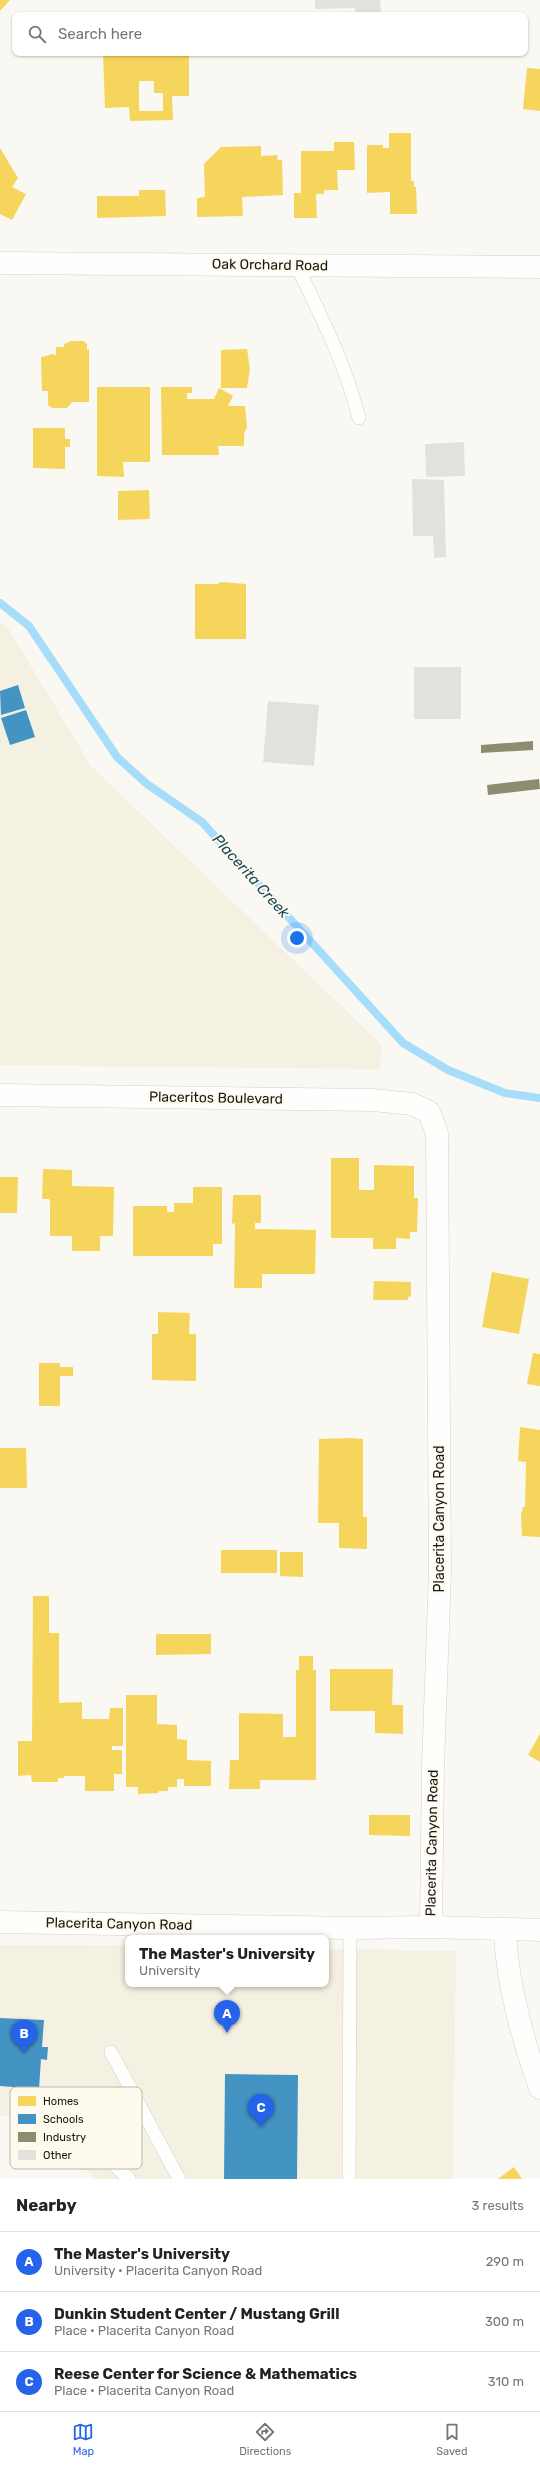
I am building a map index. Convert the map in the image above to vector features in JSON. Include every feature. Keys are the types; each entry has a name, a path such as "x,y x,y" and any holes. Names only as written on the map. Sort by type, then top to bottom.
{"street":[{"name":"Oak Orchard Road","path":"0,263 540,267"},
{"name":"Placeritos Boulevard","path":"0,1095 373,1100 412,1104 429,1112"},
{"name":"Placerita Canyon Road","path":"429,1112 437,1133 440,1572 433,1765 431,1926"},
{"name":"Placerita Canyon Road","path":"0,1922 350,1928 431,1926 540,1930"},
{"path":"505,1929 505,1949 527,2050 540,2088"}],"lane":[{"path":"297,266 336,345 351,386 359,418"},
{"path":"349,2179 350,1928"},
{"path":"111,2052 130,2087"},
{"path":"142,2110 179,2179"},
{"path":"118,2169 129,2179"}],"shaded area":[{"path":"0,623 8,628 91,766 381,1044 380,1069 0,1065"},
{"path":"0,1945 125,1946 125,1987 329,1987 329,1949 456,1951 453,2179 96,2179 85,2169 142,2169 142,2087 10,2087 10,2116 0,2116"}],"building: Homes":[{"path":"0,0 10,0 0,11"},
{"path":"103,56 189,56 189,96 172,96 173,120 130,121 129,107 105,108","holes":["139,81 154,81 154,93 163,93 163,111 139,111"]},
{"path":"527,68 540,69 540,111 523,109"},
{"path":"389,133 411,133 411,181 414,181 414,187 416,187 417,214 390,214 390,192 367,193 367,145 383,145 383,148 389,148"},
{"path":"334,142 354,142 355,170 337,170 338,190 324,190 324,194 316,194 317,218 294,218 294,193 301,193 301,151 334,151"},
{"path":"261,146 261,156 278,155 277,160 282,160 283,195 242,197 243,216 197,217 197,198 205,197 204,164 221,147"},
{"path":"0,148 18,178 12,187 26,194 12,220 0,214"},
{"path":"139,190 165,190 166,216 97,218 97,196 139,196"},
{"path":"71,341 83,341 87,344 87,350 89,349 89,402 72,402 67,408 52,408 48,405 48,391 42,391 41,357 54,354 56,356 56,347 64,347 64,344"},
{"path":"247,349 250,369 247,388 221,388 221,350"},
{"path":"97,387 150,387 150,462 123,462 124,477 97,476"},
{"path":"161,387 192,387 192,393 187,393 187,399 214,399 219,388 233,396 228,406 245,406 247,427 244,434 244,446 218,446 219,455 162,455"},
{"path":"33,428 65,428 65,439 70,439 70,447 65,447 65,469 33,468"},
{"path":"149,490 150,519 118,520 118,491"},
{"path":"221,582 246,584 246,639 195,639 195,584 217,584"},
{"path":"331,1158 359,1158 359,1190 374,1190 374,1165 414,1166 414,1198 418,1198 417,1232 410,1232 410,1239 396,1238 396,1249 373,1249 373,1238 331,1238"},
{"path":"43,1169 72,1170 72,1186 114,1187 113,1236 100,1236 100,1251 72,1251 72,1236 50,1236 50,1202 49,1199 42,1199"},
{"path":"0,1177 18,1177 17,1213 0,1213"},
{"path":"193,1187 222,1187 222,1244 213,1244 213,1256 133,1256 133,1206 167,1206 167,1212 174,1212 174,1203 193,1203"},
{"path":"233,1195 261,1195 261,1223 255,1223 255,1229 316,1230 315,1274 262,1274 262,1288 234,1288 235,1223 232,1224"},
{"path":"492,1272 529,1279 519,1334 482,1327"},
{"path":"374,1281 411,1282 411,1296 408,1297 408,1300 373,1300"},
{"path":"158,1312 190,1313 189,1334 196,1334 196,1381 152,1380 152,1334 158,1334"},
{"path":"533,1353 540,1354 540,1386 527,1384"},
{"path":"39,1363 60,1363 60,1367 73,1367 73,1376 60,1376 60,1406 39,1406"},
{"path":"520,1427 540,1430 540,1537 522,1536 521,1514 523,1507 525,1507 526,1462 518,1461"},
{"path":"319,1439 363,1439 363,1517 367,1517 367,1549 339,1548 339,1523 318,1523"},
{"path":"0,1448 26,1448 27,1488 0,1488"},
{"path":"221,1550 277,1550 277,1573 221,1573"},
{"path":"280,1552 303,1552 303,1577 280,1576"},
{"path":"33,1596 49,1596 49,1633 59,1633 59,1703 82,1702 82,1719 109,1719 110,1708 123,1708 123,1746 112,1746 112,1750 122,1750 122,1774 114,1774 114,1791 85,1791 85,1776 64,1776 64,1778 58,1778 58,1782 32,1782 31,1775 18,1776 18,1741 32,1741"},
{"path":"156,1634 211,1634 211,1654 156,1655"},
{"path":"299,1656 313,1656 313,1670 316,1670 316,1780 260,1780 260,1789 229,1789 230,1760 239,1760 239,1713 283,1714 283,1737 296,1737 296,1670 299,1670"},
{"path":"330,1669 393,1669 392,1705 403,1705 403,1734 375,1733 375,1711 330,1711"},
{"path":"126,1695 157,1695 157,1724 177,1725 177,1739 187,1740 187,1760 211,1761 211,1786 184,1786 184,1779 177,1779 177,1787 168,1787 168,1791 159,1791 158,1793 138,1794 138,1787 126,1787"},
{"path":"540,1734 540,1762 528,1755"},
{"path":"369,1815 410,1815 410,1836 369,1835"},
{"path":"514,2167 522,2179 498,2179"}],"building: Schools":[{"path":"18,685 25,708 1,715 0,691"},
{"path":"26,710 35,737 10,745 1,718"},
{"path":"0,2018 44,2020 42,2047 48,2047 47,2060 41,2059 39,2087 0,2086"},
{"path":"225,2074 298,2075 297,2179 224,2179"}],"building: Industry":[{"path":"533,741 533,750 481,753 481,745"},
{"path":"539,779 540,789 488,795 487,785"}],"building: Other":[{"path":"315,0 380,0 381,12 355,12 355,8 315,9"},
{"path":"464,442 465,476 426,477 425,444"},
{"path":"412,479 444,480 446,557 434,558 433,536 413,536"},
{"path":"414,667 461,667 461,719 414,719"},
{"path":"268,701 319,705 314,766 263,762"}],"waterway":[{"name":"Placerita Creek","path":"0,603 29,626 117,757 147,784 202,822 403,1043 448,1070 505,1093 540,1098"}],"place":[{"name":"The Master's University","path":"227,2033"},
{"name":"Dunkin Student Center / Mustang Grill","path":"24,2053"},
{"name":"Reese Center for Science & Mathematics","path":"261,2127"}]}
